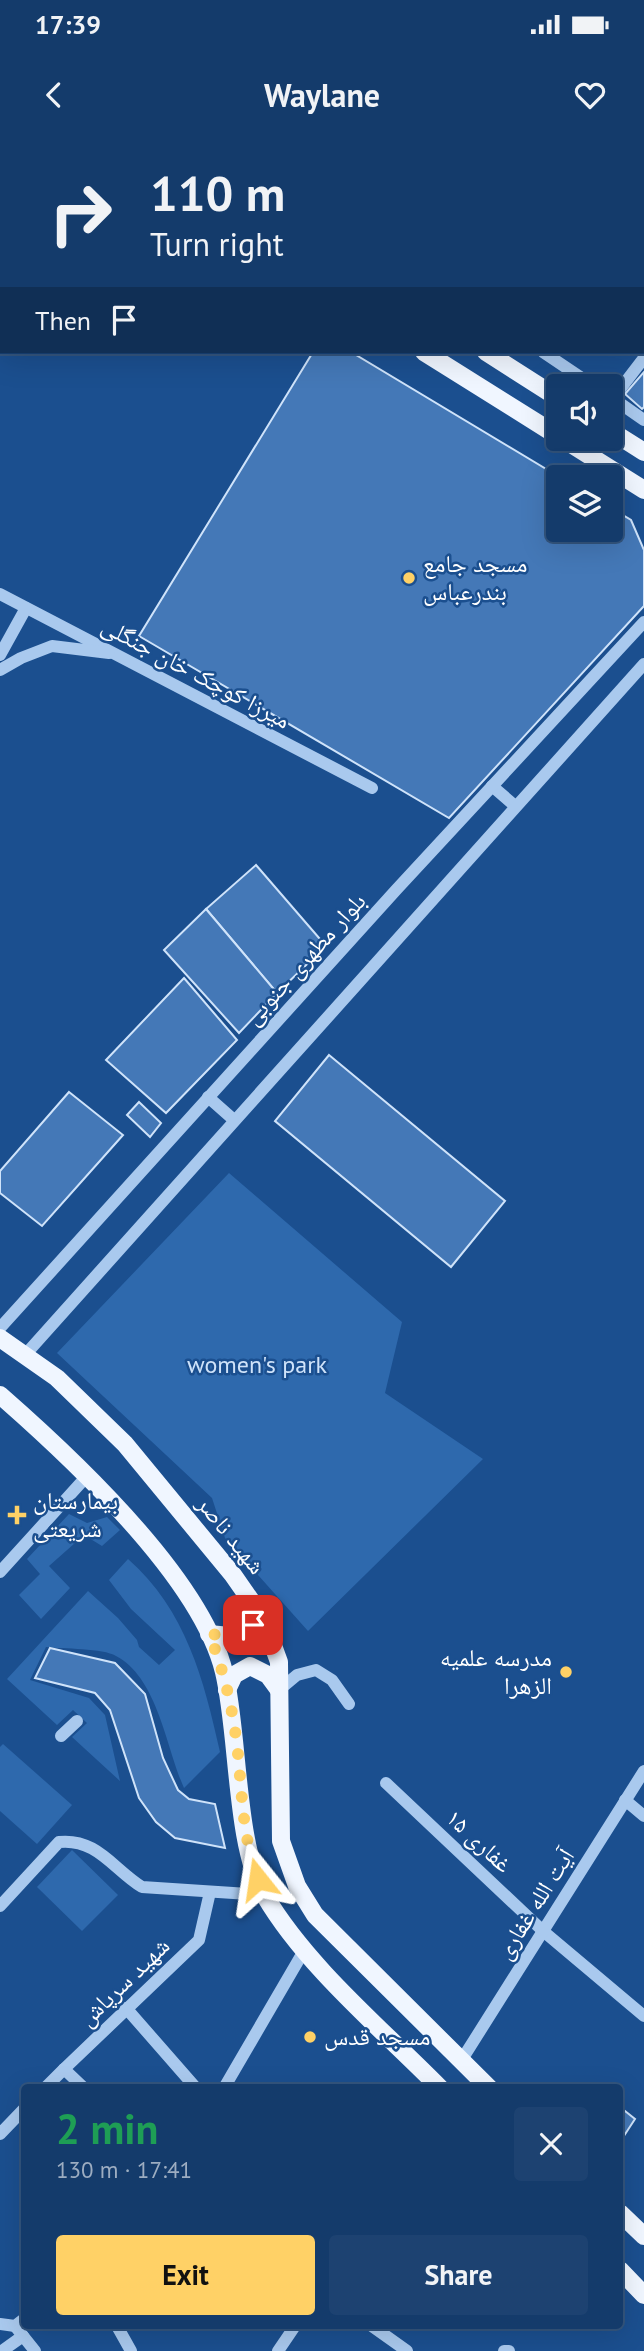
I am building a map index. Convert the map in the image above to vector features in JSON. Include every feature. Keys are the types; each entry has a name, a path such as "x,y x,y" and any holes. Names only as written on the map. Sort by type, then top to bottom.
{"main road":[{"path":"427,354 546,428"},
{"path":"493,354 511,359 546,388"},
{"path":"623,439 644,452"},
{"path":"582,451 643,491"},
{"name":"شهید ناصر","path":"0,1338 57,1377 125,1444 233,1575 254,1605 273,1642 279,1662 278,1781 281,1841 297,1886 315,1915 485,2084"},
{"path":"0,1395 87,1476 167,1566 209,1634 224,1670 250,1853 264,1895 305,1949 436,2084"},
{"path":"209,1634 240,1637 253,1625 254,1605"},
{"path":"227,1689 234,1675 250,1666 268,1675 279,1690"},
{"path":"623,2216 644,2236"},
{"path":"623,2273 644,2295"}],"street":[{"path":"546,354 576,374"},
{"path":"623,384 644,358"},
{"path":"623,407 644,420"},
{"name":"میرزا کوچک خان جنگلی","path":"0,594 372,788"},
{"path":"0,654 26,608"},
{"name":"بلوار مطهری جنوبی","path":"0,1328 644,622"},
{"path":"0,670 52,646 118,654"},
{"path":"25,1355 644,664"},
{"path":"492,786 514,806"},
{"path":"208,1097 234,1120"},
{"path":"0,1572 87,1476"},
{"path":"279,1690 296,1675 316,1670 332,1680 349,1704"},
{"path":"61,1736 77,1721"},
{"name":"آیت الله غفاری","path":"461,2061 644,1771"},
{"name":"غفاری ۱۵","path":"386,1783 543,1931 644,2016"},
{"path":"625,1800 644,1816"},
{"path":"0,1906 59,1842 76,1840 100,1852 125,1877 142,1887 264,1895"},
{"name":"شهید سرپاش","path":"49,2084 199,1940 210,1892"},
{"path":"225,2084 305,1949"},
{"path":"126,2008 192,2084"},
{"path":"64,2069 80,2084"},
{"path":"0,2134 21,2111"},
{"path":"0,2324 21,2327"},
{"path":"2,2351 21,2327"},
{"path":"22,2329 34,2351"},
{"path":"119,2329 131,2351"},
{"path":"278,2351 293,2329"},
{"path":"376,2329 407,2351"}],"green space":[{"name":"women's park","path":"229,1173 402,1322 385,1393 483,1459 308,1631 225,1538 212,1498 57,1353"},
{"path":"69,1514 87,1523 107,1517 120,1530 102,1546 84,1535 49,1566 70,1588 41,1619 19,1595 40,1574 27,1559"},
{"path":"128,1559 148,1579 178,1623 199,1673 214,1725 220,1752 184,1788 151,1697 142,1680 130,1666 116,1656 93,1650 46,1647 30,1680 89,1698 105,1715 120,1781 72,1737 87,1723 73,1710 57,1725 7,1679 88,1591 118,1618 137,1640 139,1647 159,1665 175,1650 131,1609 109,1580"},
{"path":"3,1744 72,1805 37,1844 0,1811 0,1747"},
{"path":"72,1850 118,1895 82,1931 37,1887"}],"building":[{"name":"مسجد جامع بندرعباس","path":"312,354 354,354 546,469 546,542 623,542 623,515 631,520 644,550 644,606 449,818 139,636"},
{"path":"644,372 644,407 642,409 625,394"},
{"path":"256,865 326,946 277,993 206,909"},
{"path":"206,909 277,993 239,1033 164,950"},
{"path":"184,978 237,1040 166,1113 106,1060"},
{"path":"329,1055 505,1201 451,1267 275,1121"},
{"path":"69,1092 123,1135 42,1226 0,1193 0,1171"},
{"path":"139,1102 161,1123 150,1137 127,1115"},
{"path":"50,1648 115,1663 145,1694 163,1758 178,1790 189,1799 215,1804 225,1848 175,1838 156,1822 139,1798 110,1710 95,1693 35,1678"},
{"path":"623,2109 635,2119 623,2137"}],"place":[{"name":"مسجد جامع بندرعباس","path":"409,578"},
{"name":"بیمارستان شریعتی","path":"17,1515"},
{"name":"مدرسه علمیه الزهرا","path":"566,1672"},
{"name":"مسجد قدس","path":"310,2037"}],"route":[{"path":"253,1625 248,1632 231,1639 209,1634 224,1670 245,1821 252,1863 258,1879"}]}
